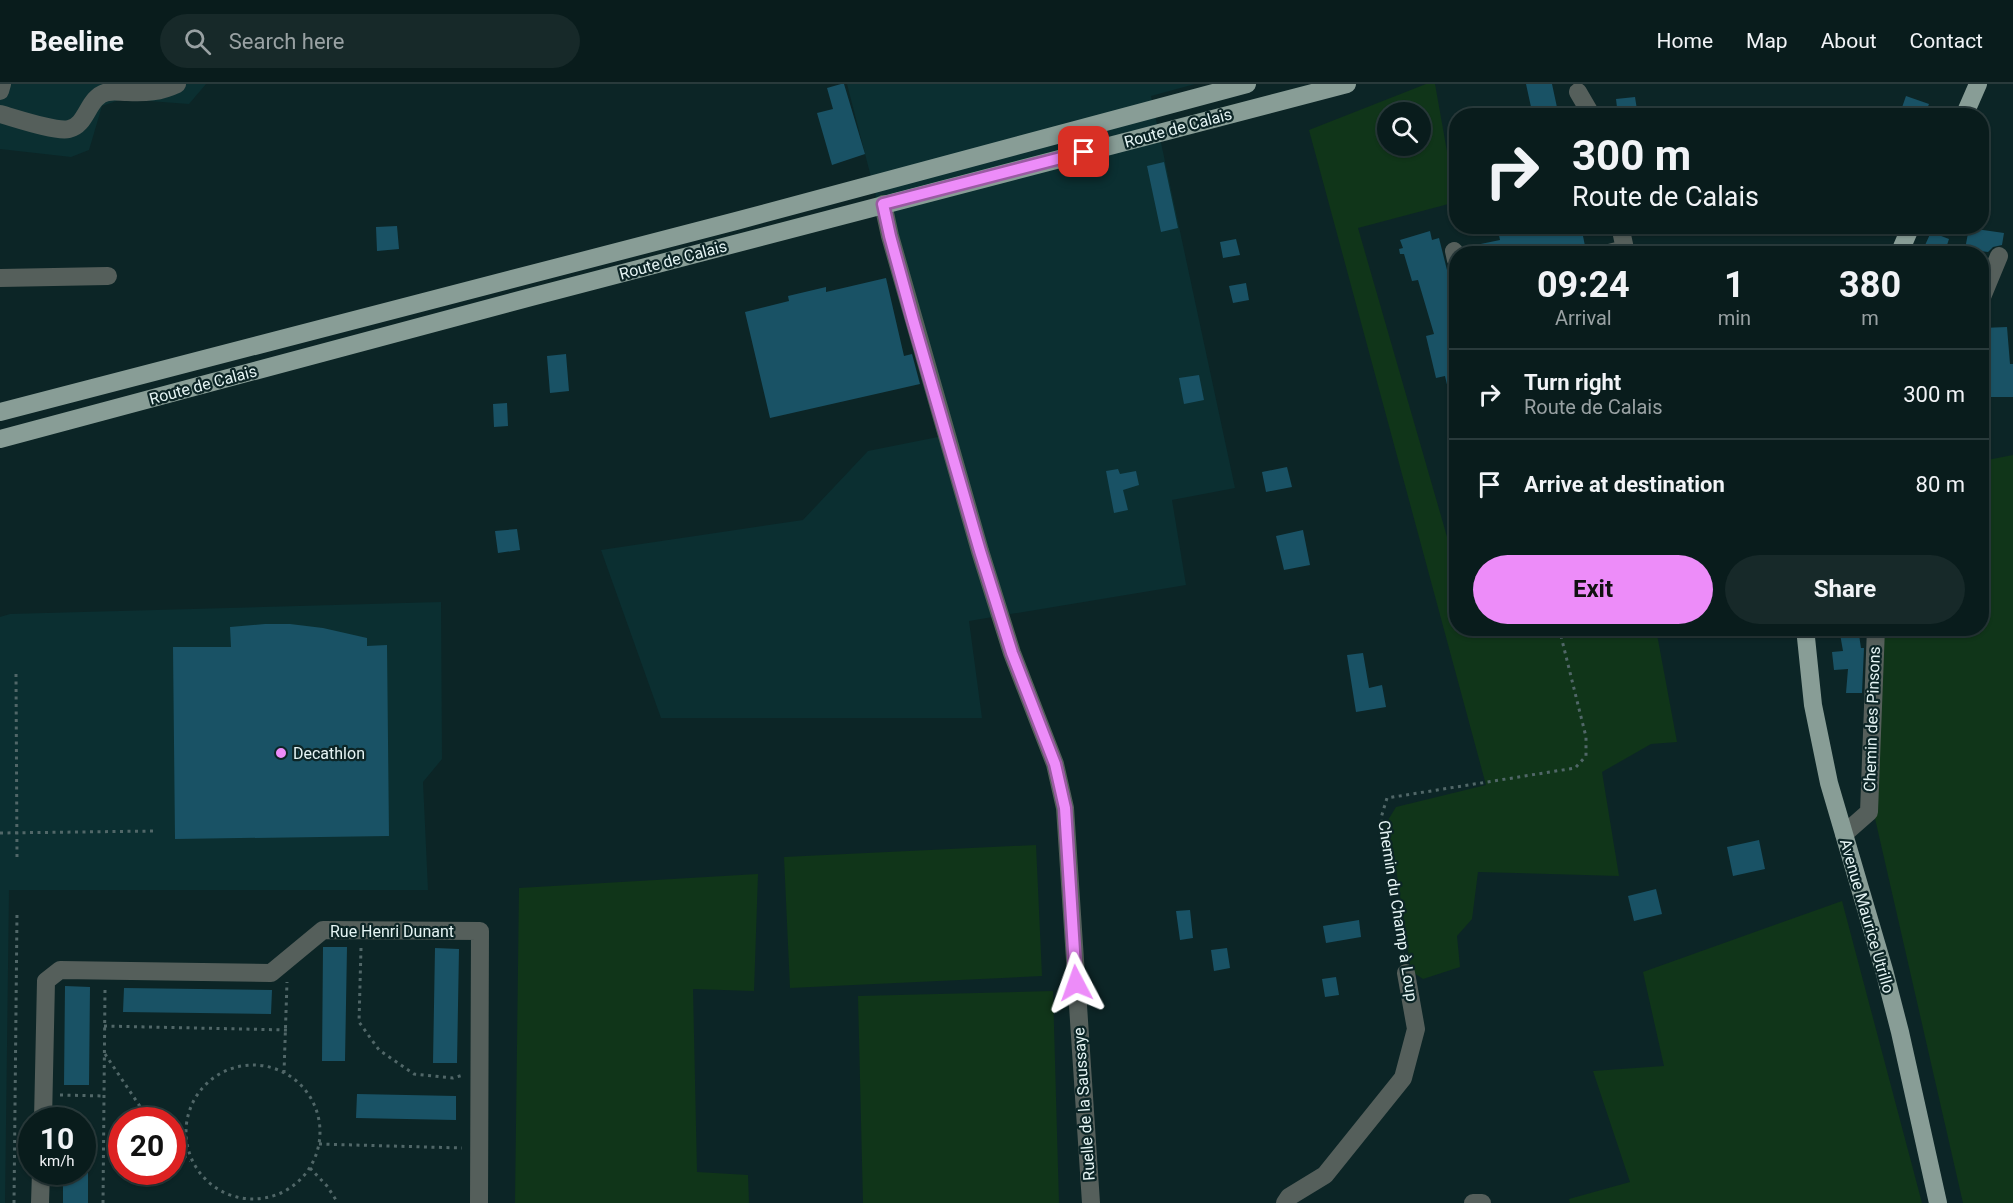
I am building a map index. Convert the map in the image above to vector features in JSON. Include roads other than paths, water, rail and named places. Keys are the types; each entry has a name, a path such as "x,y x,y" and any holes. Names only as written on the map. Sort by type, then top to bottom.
{"main road":[{"name":"Route de Calais","path":"0,412 736,221 1247,84"},
{"name":"Route de Calais","path":"0,439 883,204 1347,84"},
{"path":"1968,108 1978,84"},
{"path":"0,401 141,376"},
{"name":"Avenue Maurice Utrillo","path":"1806,636 1813,705 1820,744 1900,1032 1938,1203"}],"street":[{"path":"0,91 3,84"},
{"path":"0,114 59,129 70,129 78,124 92,102 100,95 110,92 150,93 163,91 177,84"},
{"path":"1578,92 1587,108"},
{"name":"Ruelle de la Saussaye","path":"883,204 902,281 980,551 1012,653 1055,764 1065,808 1091,1203"},
{"path":"1989,280 1999,256"},
{"path":"0,278 108,276"},
{"name":"Chemin des Pinsons","path":"1844,834 1869,812 1876,636"},
{"name":"Rue Henri Dunant","path":"43,1107 46,981 60,970 271,973 323,930 480,931 479,1203"},
{"name":"Chemin du Champ à Loup","path":"1285,1203 1289,1197 1325,1175 1403,1078 1416,1029 1406,973"},
{"path":"40,1203 41,1185"},
{"path":"1473,1203 1482,1203"}],"place":[{"name":"Decathlon","path":"281,753"}]}
